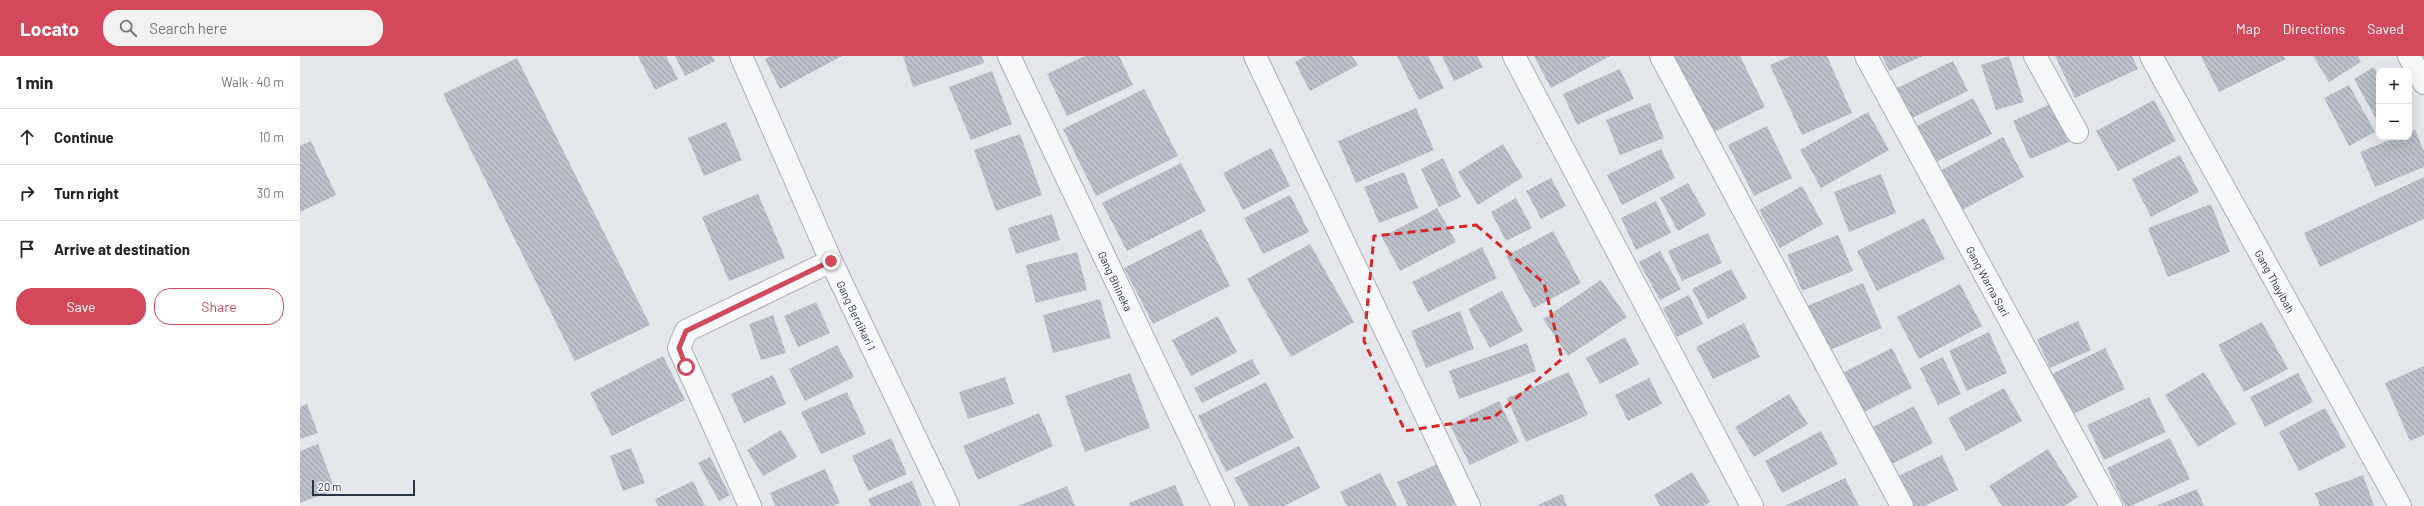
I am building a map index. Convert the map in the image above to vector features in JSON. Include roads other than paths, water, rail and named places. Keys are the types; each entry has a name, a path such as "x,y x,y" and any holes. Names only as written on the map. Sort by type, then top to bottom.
{"street":[{"name":"Gang Berdikari 1","path":"741,56 831,261 948,506"},
{"name":"Gang Bhineka","path":"1009,56 1223,506"},
{"path":"1255,56 1469,506"},
{"path":"1514,56 1752,506"},
{"path":"1661,56 1902,506"},
{"name":"Gang Warna Sari","path":"1866,56 2111,506"},
{"path":"2035,56 2077,132"},
{"name":"Gang Thayibah","path":"2151,56 2400,506"},
{"path":"2409,56 2424,83"},
{"path":"750,506 679,348 686,331 831,261"}]}
